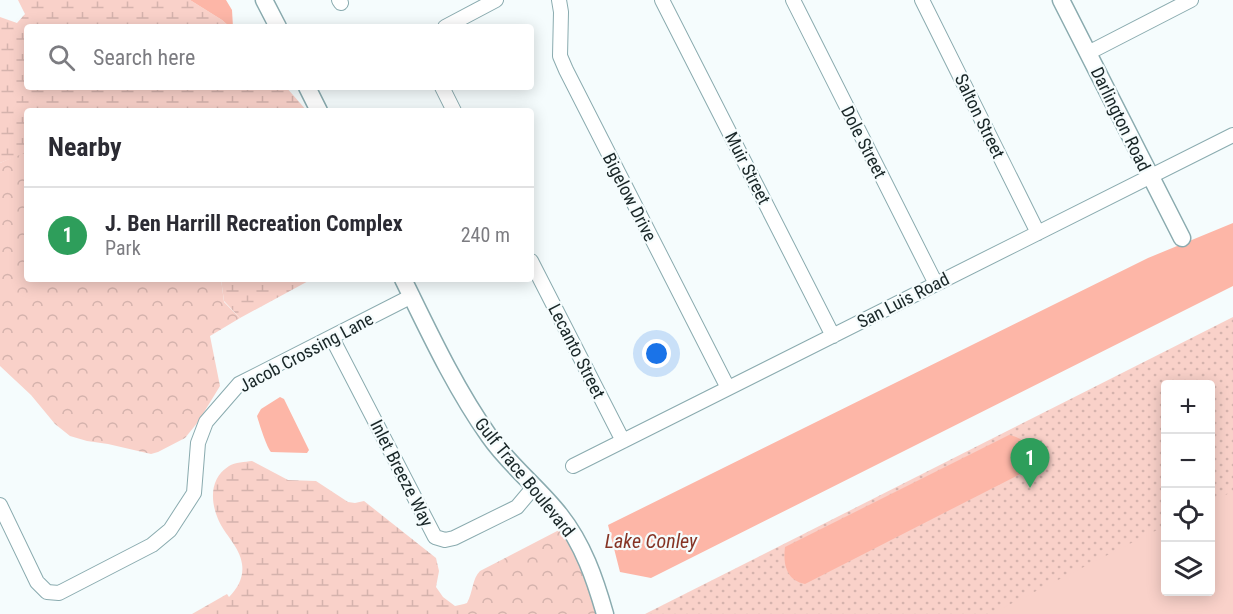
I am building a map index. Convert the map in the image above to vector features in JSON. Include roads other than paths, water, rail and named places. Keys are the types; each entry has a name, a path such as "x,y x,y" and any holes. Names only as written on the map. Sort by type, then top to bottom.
{"street":[{"path":"264,0 276,24"},
{"path":"451,24 496,0"},
{"name":"Bigelow Drive","path":"559,0 560,56 566,70 728,388"},
{"name":"Muir Street","path":"662,0 833,336"},
{"name":"Dole Street","path":"793,0 936,284"},
{"name":"Salton Street","path":"922,0 1038,233"},
{"name":"Darlington Road","path":"1061,0 1182,238"},
{"path":"1088,52 1191,0"},
{"path":"310,90 318,108"},
{"path":"444,90 452,108"},
{"name":"San Luis Road","path":"573,466 1233,135"},
{"name":"Lecanto Street","path":"534,267 623,441"},
{"name":"Gulf Trace Boulevard","path":"405,282 474,414 506,458 559,513 574,534 593,577 605,614"},
{"name":"Jacob Crossing Lane","path":"0,505 38,582 47,592 59,593 152,545 170,530 194,493 198,443 206,422 239,384 412,296"},
{"name":"Inlet Breeze Way","path":"332,338 435,537 445,540 454,538 517,507 533,488"}],"water":[{"path":"190,0 226,0 232,10 233,24 227,24"},
{"name":"Lake Conley","path":"1233,223 1233,286 651,578 620,572 608,525 1148,258"},
{"path":"280,397 284,399 309,450 307,453 271,452 267,446 257,416 261,409"},
{"path":"1009,435 1021,439 1028,447 1031,457 1030,469 805,584 790,575 785,565 785,547"}],"place":[{"name":"J. Ben Harrill Recreation Complex","path":"1030,488"}]}
